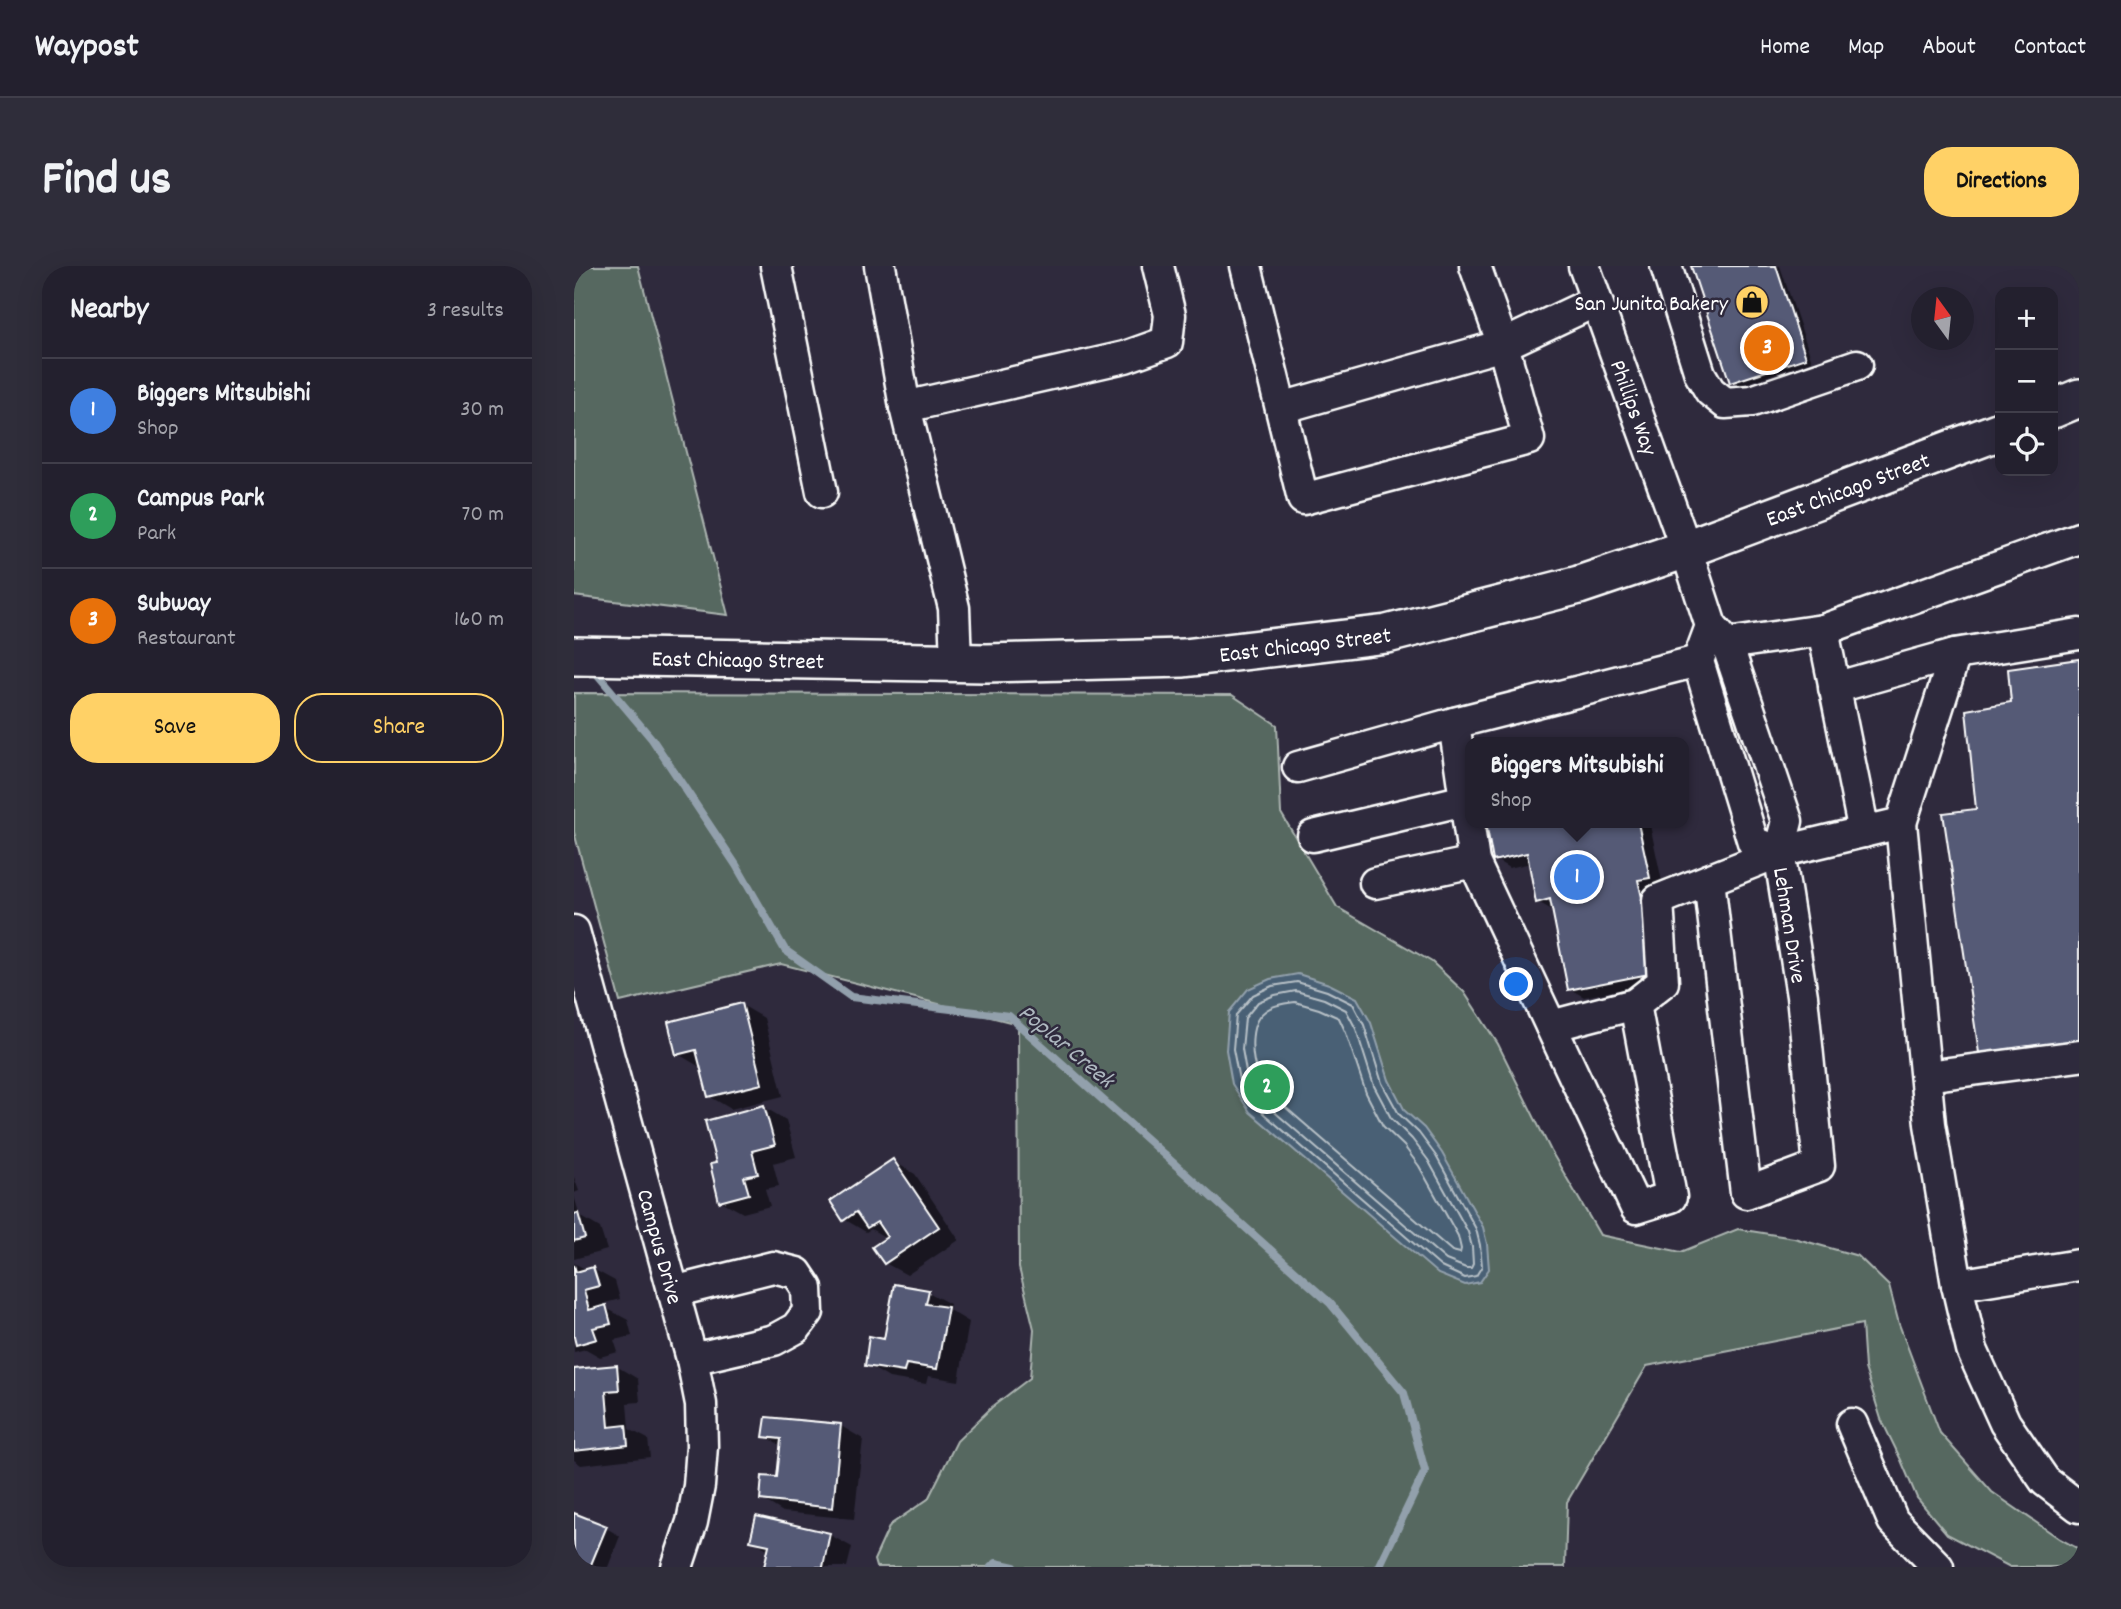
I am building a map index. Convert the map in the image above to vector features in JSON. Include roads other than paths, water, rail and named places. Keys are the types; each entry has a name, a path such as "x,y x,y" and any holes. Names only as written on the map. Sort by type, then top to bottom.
{"main road":[{"path":"2058,407 2079,398"},
{"name":"East Chicago Street","path":"574,656 986,663 1184,658 1387,634 1579,585 1686,549 1995,432"}],"street":[{"path":"776,266 822,492"},
{"path":"880,266 905,407 954,608 956,662"},
{"path":"905,407 1125,357 1167,342 1170,315 1158,266"},
{"path":"1246,266 1303,499 1530,439 1503,345 1475,266"},
{"name":"Phillips Way","path":"1584,266 1686,549"},
{"path":"1666,266 1700,373 1710,391 1725,402 1752,401 1857,365"},
{"path":"1281,408 1503,345 1597,301"},
{"path":"1298,767 1454,723 1698,661 1719,635 1823,630 2079,538"},
{"path":"1686,549 1787,821 1779,852"},
{"path":"1823,630 1864,832"},
{"path":"1834,688 1955,654 2079,634"},
{"path":"1955,654 1900,823 1930,1124 1957,1285 1972,1350 2005,1423 2045,1481 2079,1507"},
{"name":"Lehman Drive","path":"1698,661 1753,842 1779,852 1802,996 1819,1166 1746,1193 1709,880"},
{"path":"1313,836 1465,800 1454,723"},
{"path":"1551,1026 1635,1004 1663,982 1658,900 1779,852 1900,823"},
{"path":"1469,828 1474,862 1636,1208 1671,1197 1635,1004"},
{"path":"1375,883 1474,862"},
{"name":"Campus Drive","path":"574,931 692,1359 701,1404 699,1486 692,1522 677,1567"},
{"path":"1926,1076 2079,1056"},
{"path":"1957,1285 2079,1265"},
{"path":"673,1293 773,1267 797,1273 807,1288 807,1312 796,1328 774,1340 692,1359"},
{"path":"1852,1424 1893,1521 1938,1567"}],"water":[{"path":"1298,974 1329,984 1357,998 1371,1023 1389,1080 1405,1111 1424,1128 1442,1153 1483,1227 1489,1269 1480,1282 1465,1285 1438,1274 1250,1112 1232,1084 1226,1050 1229,1012 1248,989 1270,979"}],"waterway":[{"name":"Poplar Creek","path":"592,668 652,739 736,865 785,950 851,997 1009,1016 1330,1303 1404,1393 1425,1471 1379,1567"},
{"name":"Poplar Creek","path":"991,1567 996,1563 1014,1567"}],"place":[{"name":"San Junita Bakery","path":"1752,302"},
{"name":"Subway","path":"1767,348"},
{"name":"Biggers Mitsubishi","path":"1577,877"},
{"name":"Campus Park","path":"1267,1087"}]}
